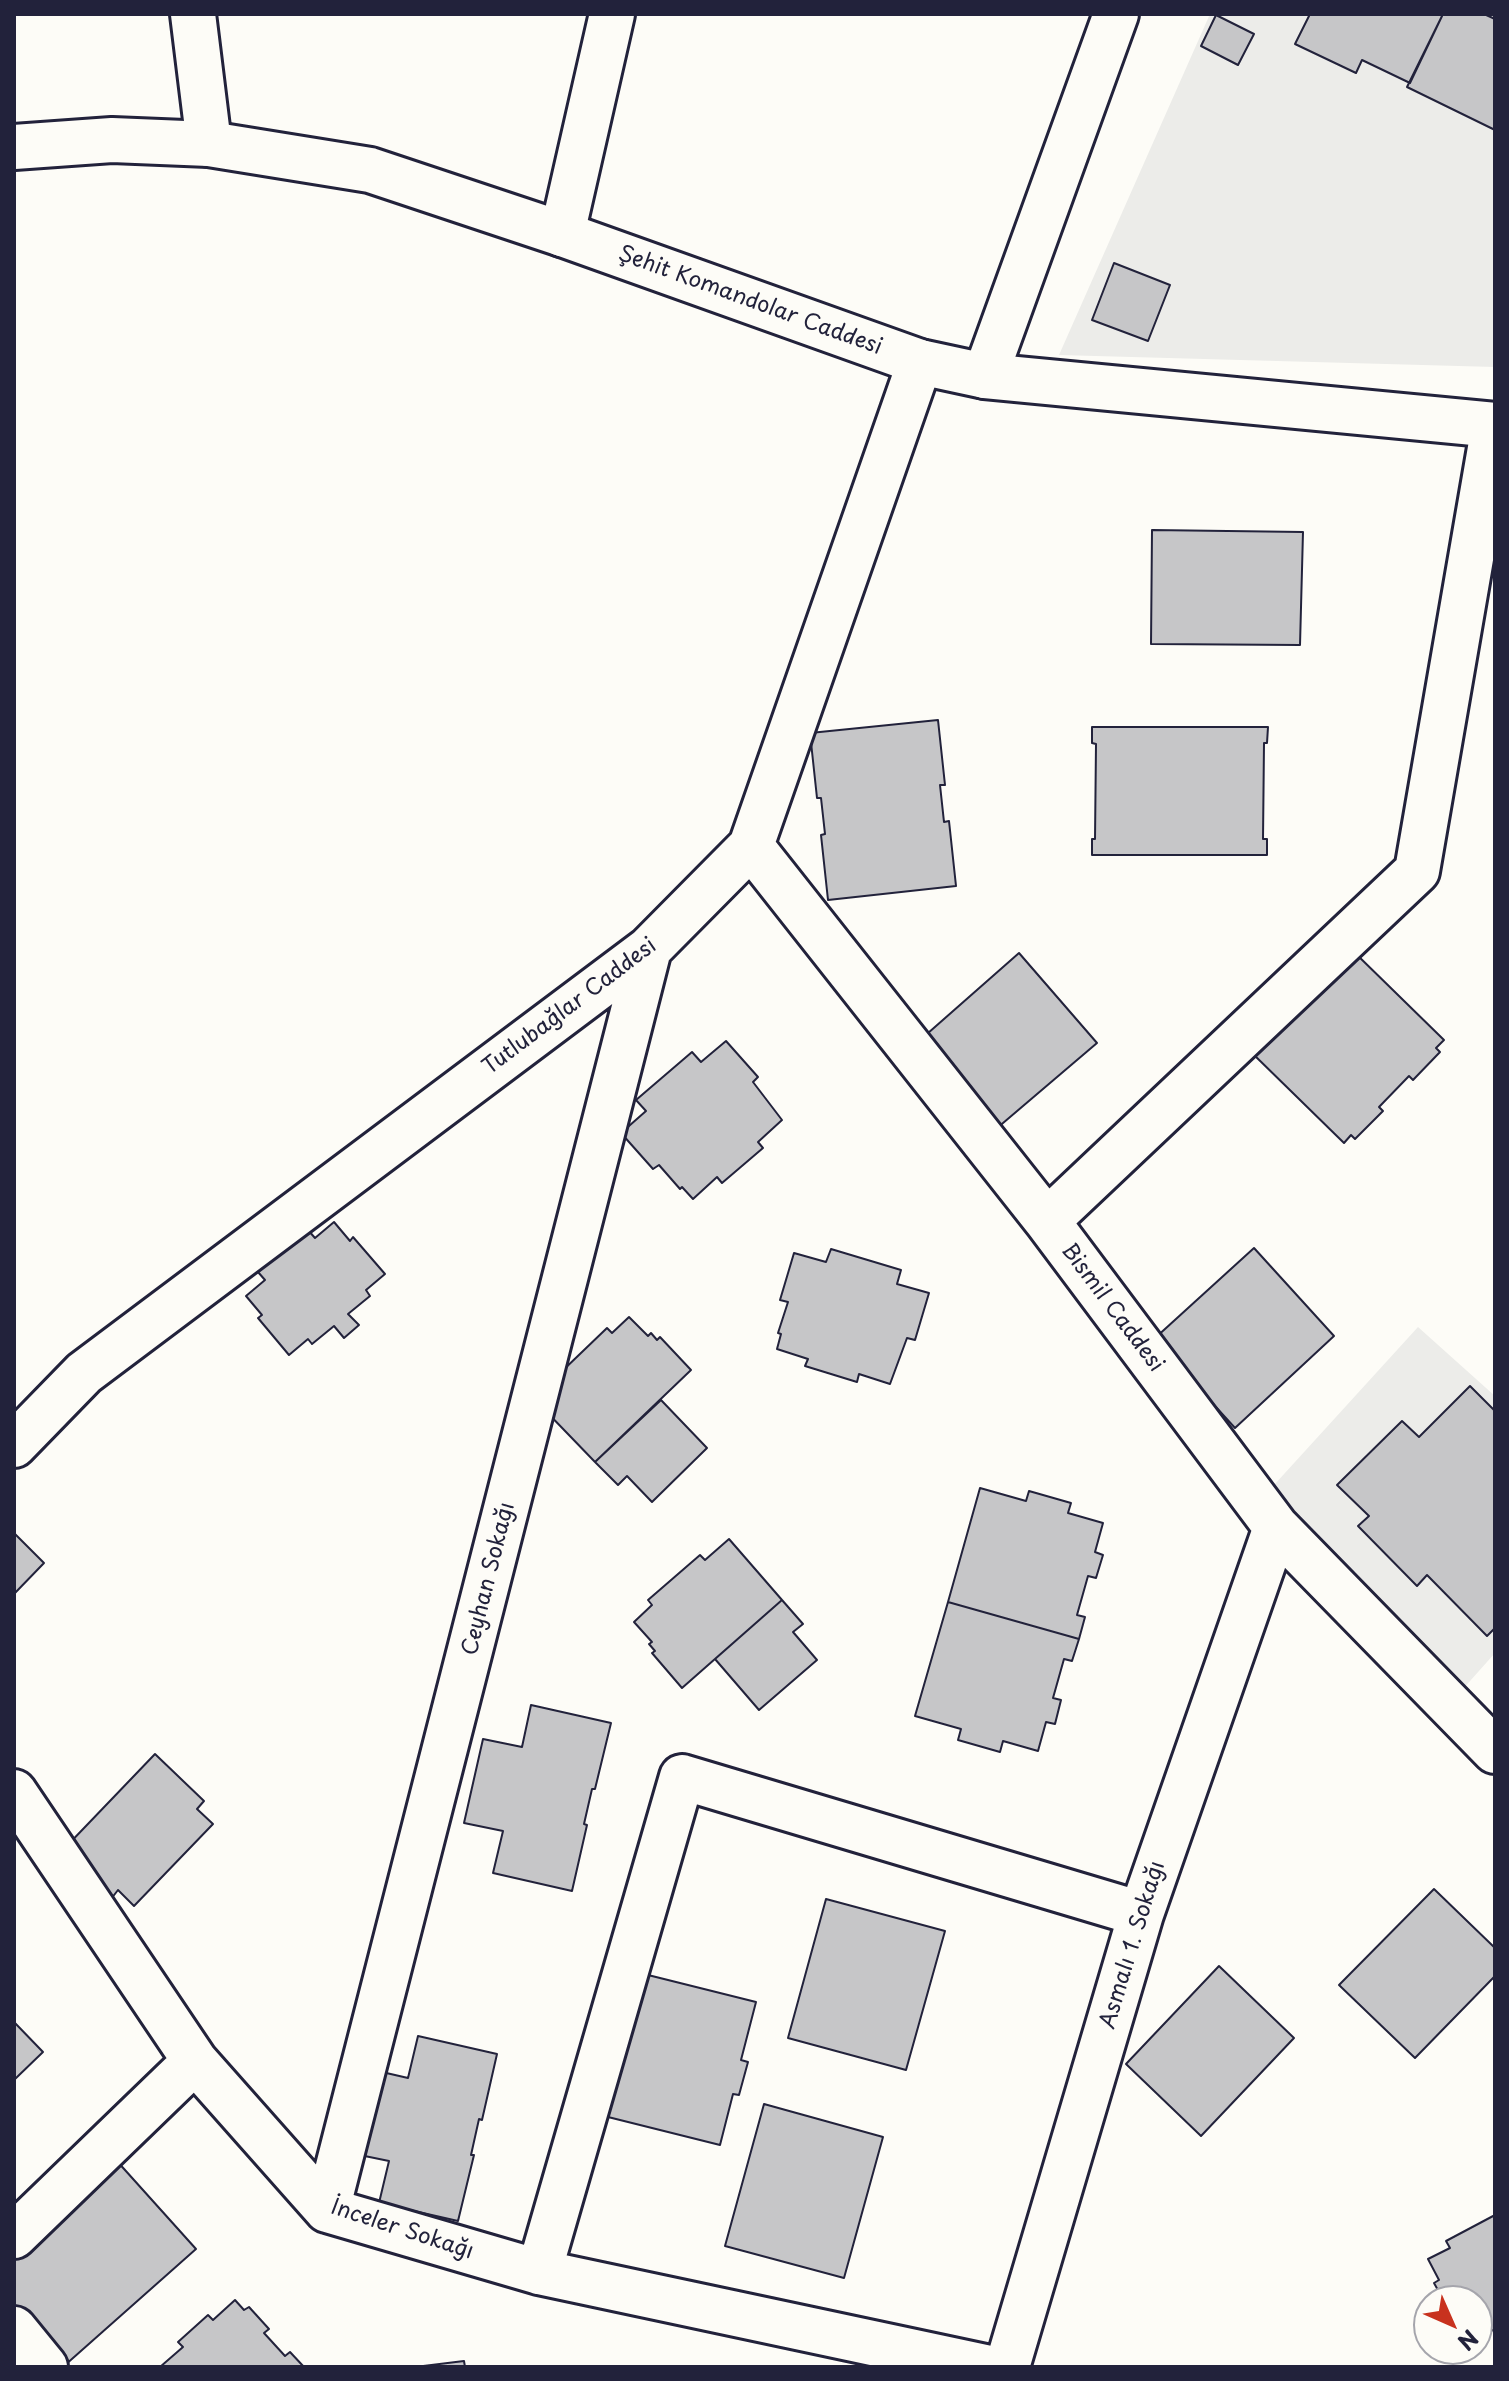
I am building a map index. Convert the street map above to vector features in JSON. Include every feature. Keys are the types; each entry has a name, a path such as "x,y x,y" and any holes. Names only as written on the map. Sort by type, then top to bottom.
{"street":[{"path":"193,14 209,144"},
{"path":"562,234 612,14"},
{"path":"985,376 1116,14"},
{"name":"Şehit Komandolar Caddesi","path":"14,147 112,140 209,144 370,170 562,234 920,362 985,376 1495,425"},
{"name":"Tutlubağlar Caddesi","path":"14,1445 84,1373 649,949 751,846 920,362"},
{"path":"1047,1221 1417,871 1495,425"},
{"name":"Bismil Caddesi","path":"751,846 1047,1221 1276,1527 1495,1751"},
{"name":"Ceyhan Sokağı","path":"327,2210 649,949"},
{"name":"Asmalı 1. Sokağı","path":"1007,2367 1141,1914 1276,1527"},
{"path":"539,2272 682,1777 1141,1914"},
{"name":"İnceler Sokağı","path":"14,1792 195,2061 327,2210 539,2272 985,2367"},
{"path":"14,2236 195,2061"},
{"path":"14,2329 45,2367"}],"shaded area":[{"path":"1210,14 1495,14 1495,367 1059,355"},
{"path":"1418,1327 1495,1396 1495,1653 1462,1690 1264,1496"}],"building":[{"path":"1310,14 1443,14 1410,83 1362,60 1356,73 1295,44"},
{"path":"1443,14 1484,14 1495,19 1495,130 1407,87"},
{"path":"1216,15 1254,34 1238,65 1201,46"},
{"path":"1114,263 1170,285 1148,341 1092,320"},
{"path":"1152,530 1303,532 1300,645 1151,644"},
{"path":"938,720 945,785 940,785 944,822 949,821 956,886 828,900 821,835 825,834 821,798 817,798 810,733"},
{"path":"1092,727 1268,727 1267,743 1264,743 1263,839 1267,839 1267,855 1092,855 1092,839 1095,839 1096,744 1092,743"},
{"path":"1352,950 1444,1040 1436,1048 1440,1052 1413,1080 1409,1076 1379,1107 1383,1111 1355,1139 1351,1135 1344,1143 1251,1052"},
{"path":"1019,953 1097,1043 996,1129 919,1041"},
{"path":"726,1041 758,1077 753,1082 782,1120 758,1142 763,1148 722,1183 717,1177 693,1199 659,1165 653,1169 621,1133 646,1111 636,1100 692,1052 701,1062"},
{"path":"334,1222 350,1241 353,1237 385,1274 366,1290 370,1296 348,1314 359,1325 344,1338 334,1326 312,1344 308,1339 289,1355 258,1318 262,1315 246,1296 265,1280 258,1272 275,1257 268,1249 308,1230 315,1238"},
{"path":"1254,1248 1334,1336 1235,1428 1154,1339"},
{"path":"831,1249 901,1270 897,1284 929,1293 915,1340 907,1338 890,1384 859,1374 857,1382 805,1366 808,1359 777,1349 781,1334 778,1333 788,1302 780,1300 794,1253 826,1262"},
{"path":"629,1317 648,1336 651,1333 657,1340 660,1337 691,1370 595,1462 539,1404 563,1381 557,1376 607,1328 612,1333"},
{"path":"1470,1386 1495,1411 1495,1628 1487,1636 1427,1575 1417,1586 1358,1526 1369,1516 1337,1485 1402,1421 1419,1437"},
{"path":"661,1400 707,1448 652,1502 627,1476 618,1485 595,1462"},
{"path":"980,1488 1026,1501 1029,1491 1071,1503 1068,1513 1103,1523 1095,1552 1103,1555 1096,1578 1088,1576 1077,1615 1085,1617 1079,1639 948,1602"},
{"path":"14,1533 44,1563 14,1594"},
{"path":"729,1539 782,1600 682,1688 652,1653 655,1651 649,1644 652,1642 634,1622 652,1605 648,1600 700,1555 705,1560"},
{"path":"782,1600 803,1624 793,1632 817,1660 759,1710 715,1659"},
{"path":"948,1602 1079,1639 1072,1661 1064,1659 1053,1698 1061,1700 1055,1724 1046,1722 1038,1751 1003,1741 1000,1752 958,1740 961,1729 915,1716"},
{"path":"531,1705 611,1723 595,1789 592,1789 572,1891 493,1873 503,1831 464,1823 483,1739 522,1747"},
{"path":"155,1754 204,1801 197,1809 213,1824 134,1906 118,1890 111,1899 62,1851"},
{"path":"1434,1889 1495,1948 1495,1976 1415,2058 1339,1985"},
{"path":"826,1899 945,1931 906,2070 788,2038"},
{"path":"1219,1966 1294,2038 1201,2136 1126,2064"},
{"path":"632,1971 756,2002 741,2060 748,2062 739,2095 733,2094 720,2145 596,2114"},
{"path":"14,2022 43,2052 14,2080"},
{"path":"418,2036 497,2054 482,2120 479,2119 458,2221 379,2203 389,2161 350,2153 369,2069 408,2078"},
{"path":"764,2104 883,2137 844,2278 725,2246"},
{"path":"116,2160 196,2249 64,2366 14,2310 14,2252"},
{"path":"1495,2215 1495,2329 1493,2285 1435,2285 1439,2280 1428,2259 1450,2248 1446,2241"},
{"path":"235,2300 244,2310 249,2307 269,2329 264,2333 285,2356 290,2352 304,2367 160,2367 183,2347 178,2342 208,2315 213,2320"},
{"path":"464,2361 465,2367 415,2367"}]}
